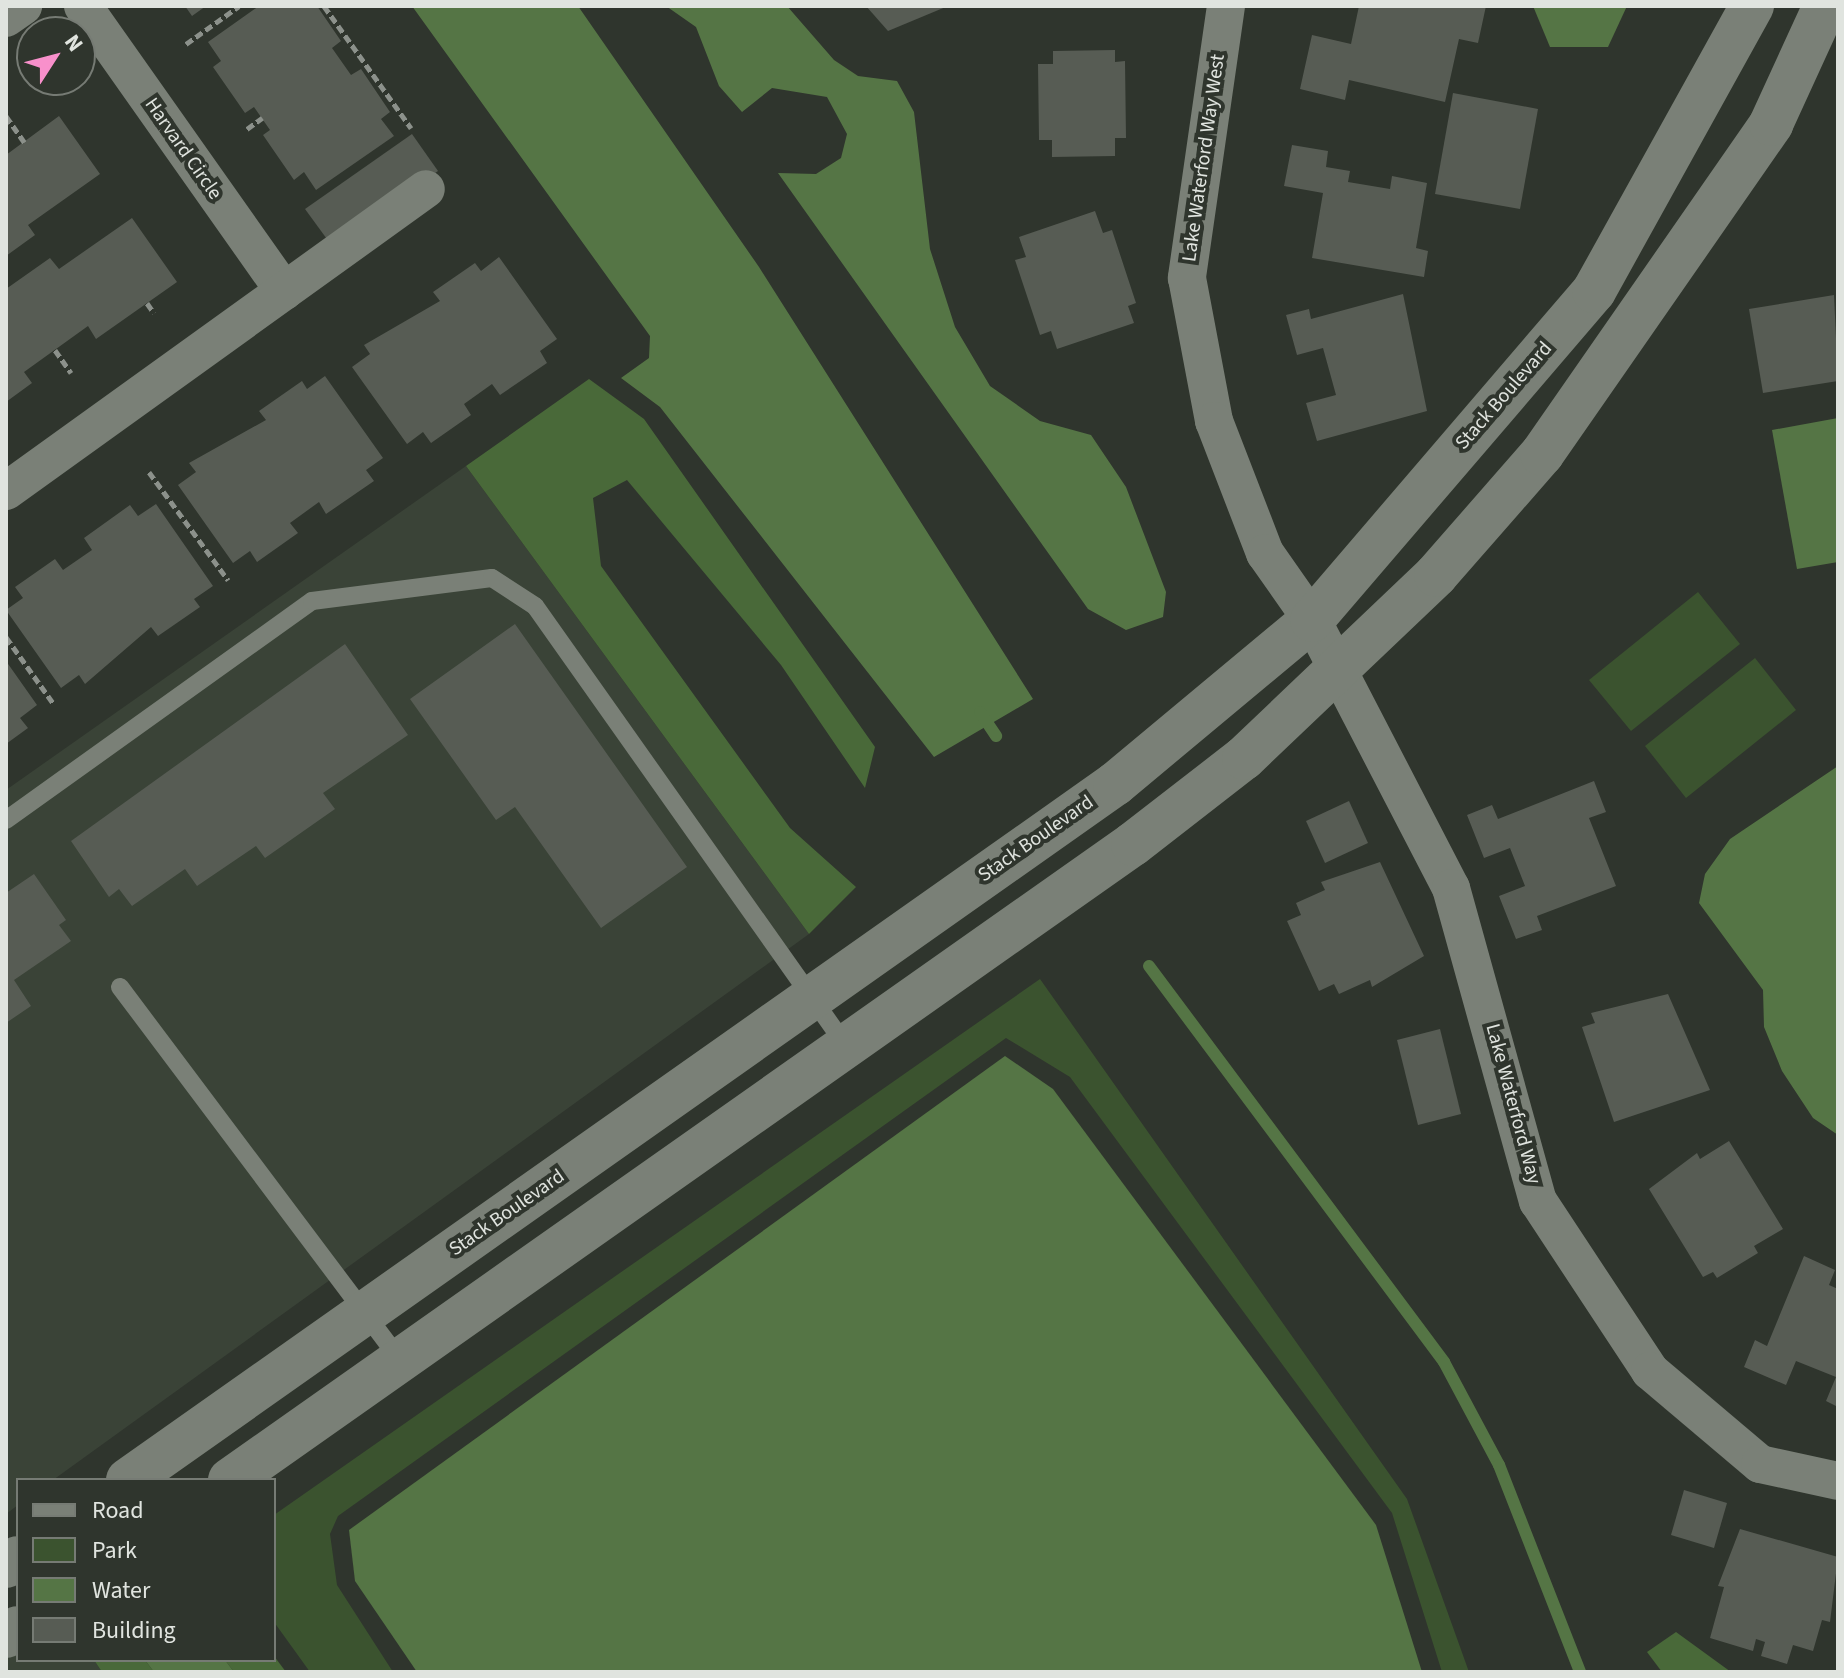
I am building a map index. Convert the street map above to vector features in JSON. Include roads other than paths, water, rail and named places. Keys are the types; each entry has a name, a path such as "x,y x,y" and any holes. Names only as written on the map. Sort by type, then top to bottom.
{"street":[{"path":"6,18 23,6"},
{"name":"Harvard Circle","path":"83,6 284,291"},
{"name":"Lake Waterford Way West","path":"1226,6 1187,278 1214,421 1265,553 1312,620"},
{"name":"Stack Boulevard","path":"131,1478 1115,784 1312,620 1594,291 1752,6"},
{"path":"233,1478 1133,844 1244,758 1436,575 1533,465 1654,303 1771,124 1822,12"},
{"path":"6,491 426,189"},
{"name":"Lake Waterford Way","path":"1312,620 1451,888 1538,1201 1650,1371 1760,1464 1838,1481"}],"lane":[{"path":"6,820 312,601 492,578 535,606 846,1046"},
{"path":"120,987 401,1361"}],"water":[{"path":"412,6 578,6 759,267 1033,699 934,757 660,407 621,378 649,358 650,336"},
{"path":"666,6 787,6 834,60 858,76 897,81 914,112 930,249 955,327 990,386 1040,421 1091,435 1126,487 1166,592 1163,617 1126,630 1088,609 778,173 816,174 841,158 847,134 827,97 772,88 742,112 719,86 696,27"},
{"path":"1533,6 1627,6 1608,47 1550,47"},
{"path":"1838,418 1838,562 1797,569 1772,430"},
{"path":"1838,766 1838,1135 1813,1118 1782,1071 1764,1027 1763,990 1699,903 1705,874 1730,839"},
{"path":"1005,1056 1053,1089 1376,1525 1422,1672 417,1672 355,1581 349,1530"},
{"path":"146,1662 226,1662 234,1672 154,1672"}],"waterway":[{"path":"980,712 996,736"},
{"path":"1149,966 1444,1362 1499,1465 1580,1672"}]}
